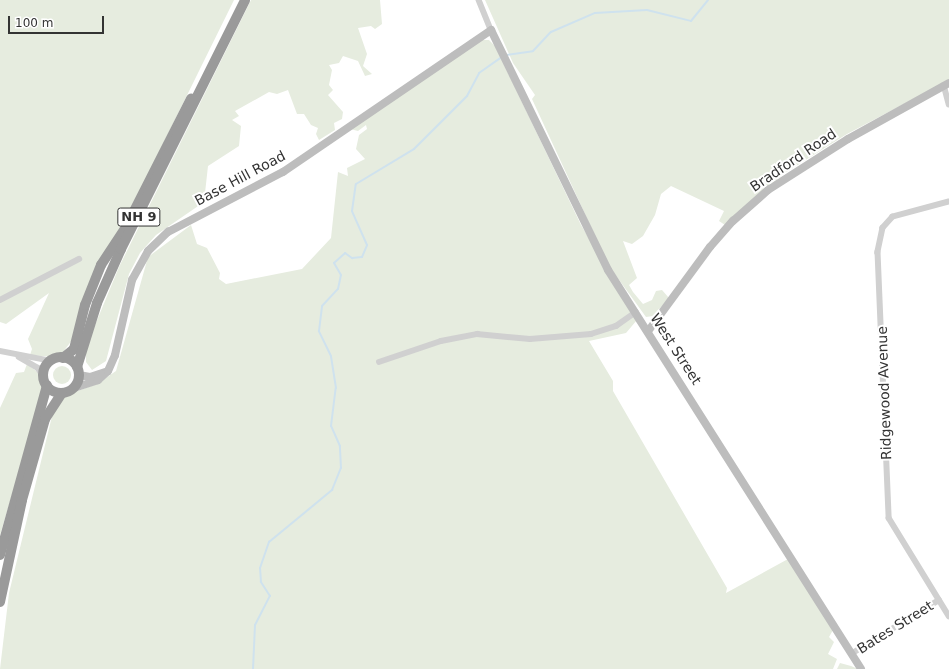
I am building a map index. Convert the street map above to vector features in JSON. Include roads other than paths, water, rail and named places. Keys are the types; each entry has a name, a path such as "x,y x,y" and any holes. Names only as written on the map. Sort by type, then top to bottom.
{"highway":[{"name":"NH 9","path":"74,388 97,303 120,249 245,0"},
{"name":"NH 9","path":"63,358 74,349 84,305 101,265 126,226 182,113 210,70"},
{"path":"0,555 45,381 52,361 63,358 78,371"},
{"path":"45,381 62,393"},
{"path":"0,602 45,419 62,393 74,388"}],"street":[{"path":"479,0 491,30"},
{"name":"West Street","path":"491,30 598,251 861,669"},
{"name":"Base Hill Road","path":"108,371 115,355 132,280 148,251 168,232 283,172 491,30"},
{"path":"947,84 949,104"},
{"name":"Bradford Road","path":"649,330 728,226 768,190 848,138 947,84"},
{"name":"Ridgewood Avenue","path":"949,202 893,217 883,228 878,252 889,518 949,616"},
{"path":"0,300 79,259"},
{"path":"379,362 441,341 477,334 530,339 591,334 616,326 636,312"},
{"path":"0,351 52,361"},
{"path":"14,354 33,365 45,381"},
{"path":"78,371 90,376 108,371"},
{"path":"74,388 98,380 108,371"},
{"name":"Bates Street","path":"851,654 939,600"}],"waterway":[{"path":"506,55 533,51 551,32 595,13 647,10 691,21 708,0"},
{"path":"253,669 255,625 270,596 261,582 260,568 269,542 332,490 341,468 340,446 331,426 336,388 331,356 319,331 322,306 338,289 341,275 334,263 345,253 352,258 362,257 367,245 352,211 356,184 414,149 467,96 479,73 502,57"}]}
